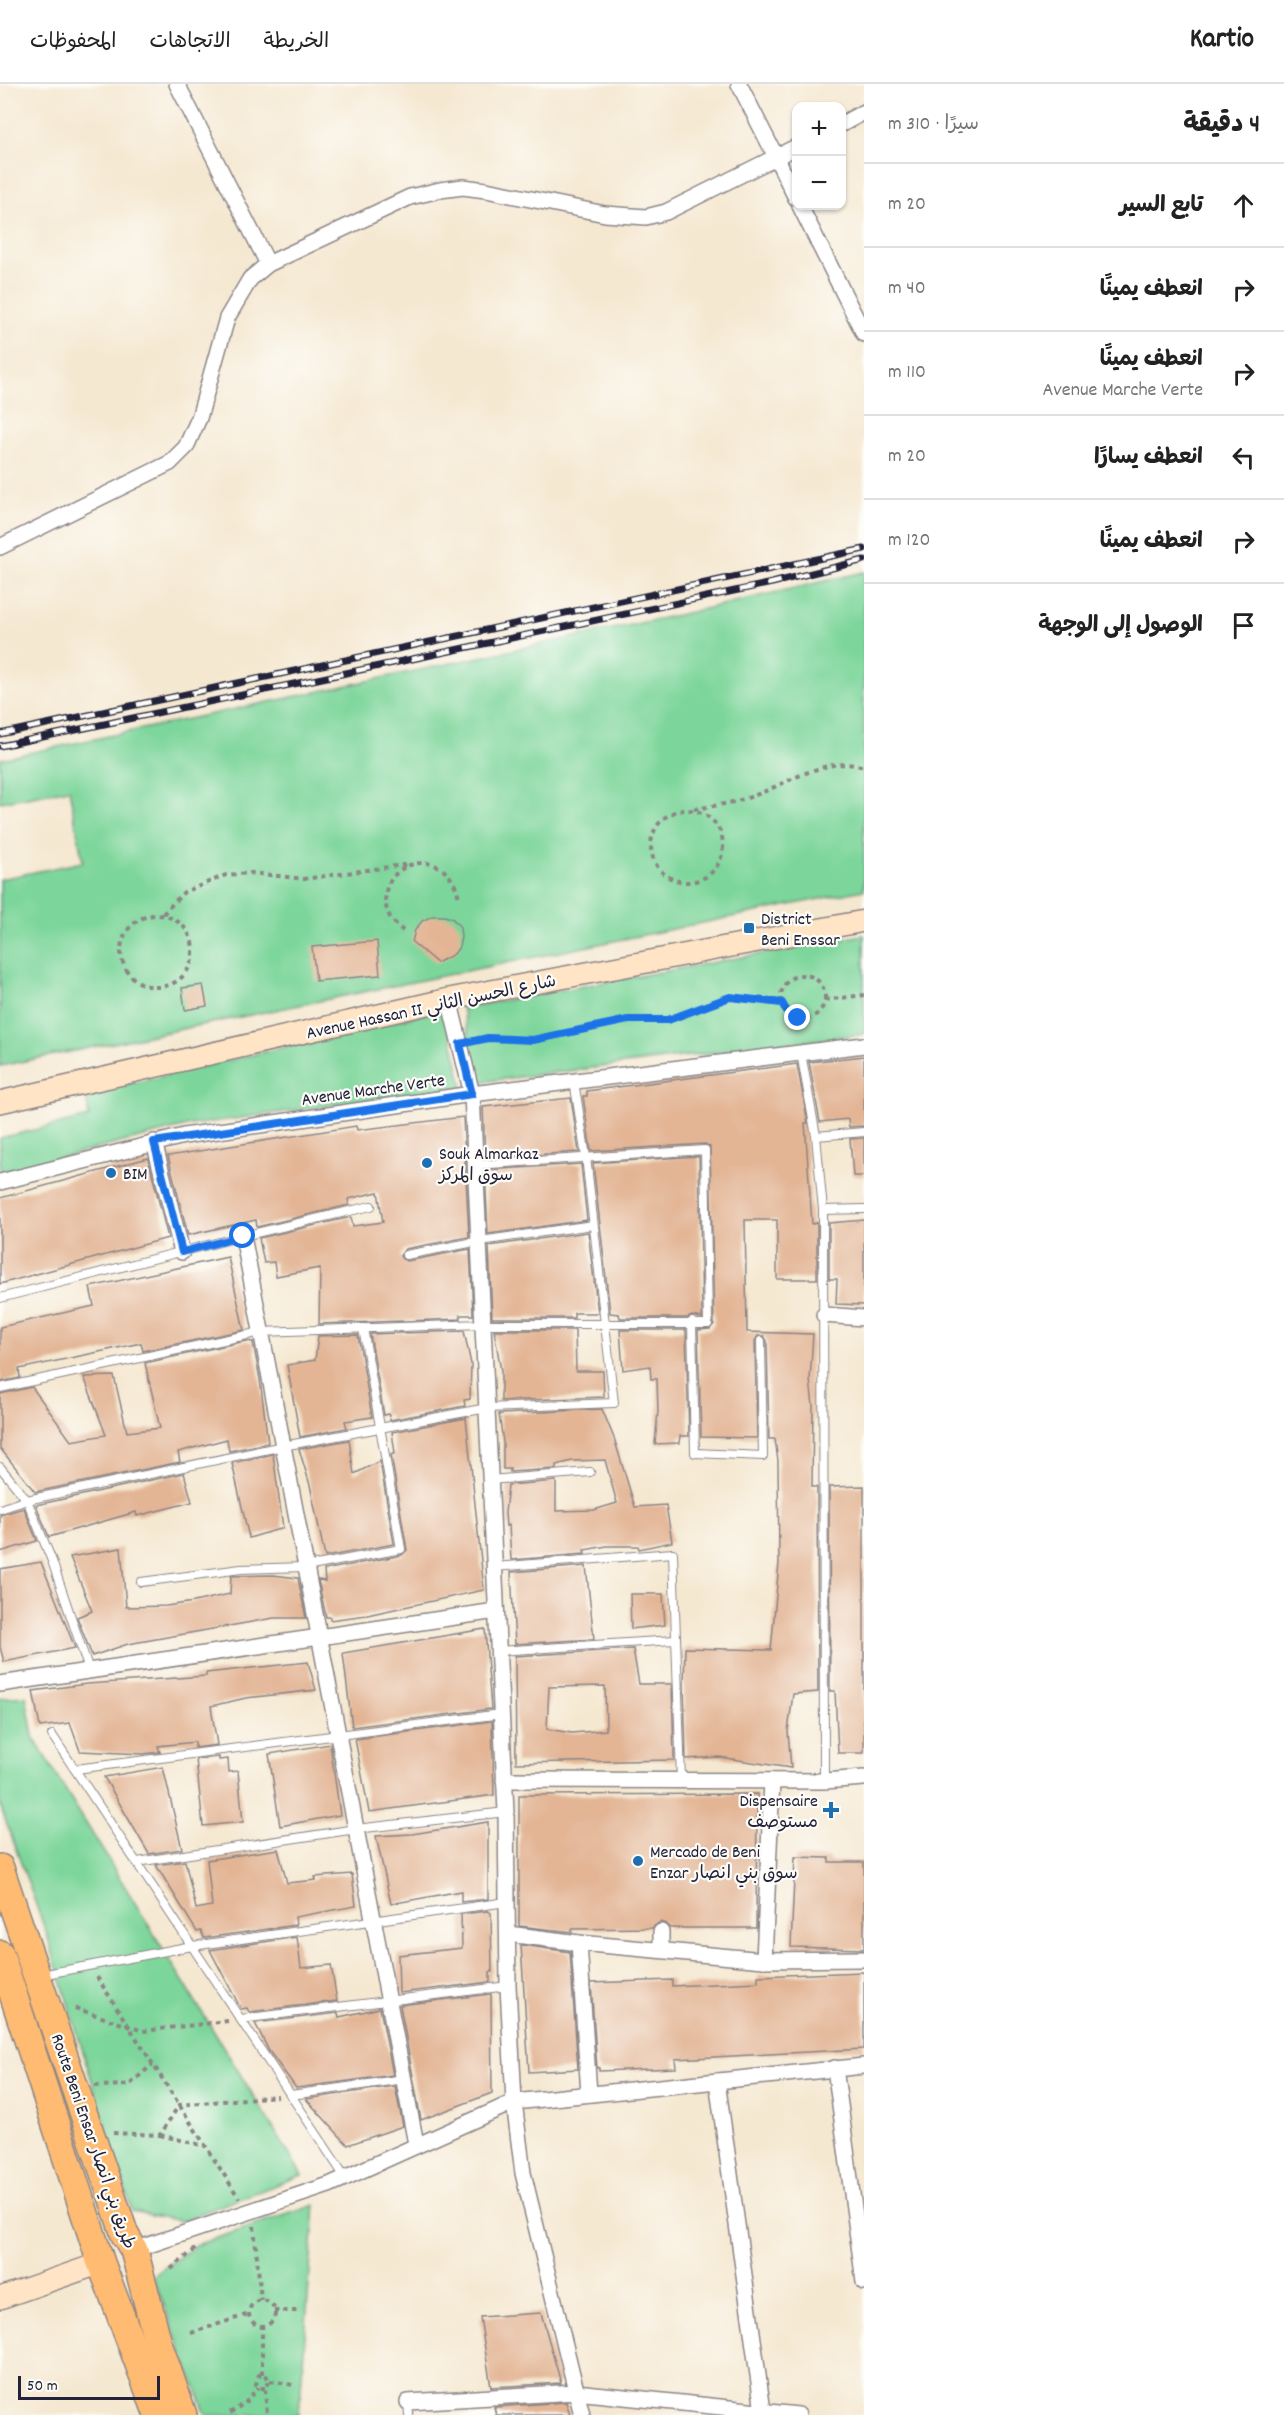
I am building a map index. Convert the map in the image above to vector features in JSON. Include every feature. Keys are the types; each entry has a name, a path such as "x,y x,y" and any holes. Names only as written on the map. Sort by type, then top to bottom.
{"highway":[{"name":"Route Beni Ensar طريق بني انصار","path":"0,1868 131,2248 158,2343 183,2415"},
{"name":"Route Beni Ensar طريق بني انصار","path":"0,1954 101,2261 158,2415"},
{"path":"101,2261 130,2266 131,2248"}],"street":[{"path":"177,84 268,264"},
{"path":"739,84 792,190"},
{"path":"846,122 864,112"},
{"path":"2,542 170,463 186,447 199,418 226,318 250,279 268,264 410,197 440,190 463,187 486,190 605,214 646,217 666,212 792,149"},
{"path":"802,210 864,334"},
{"name":"Avenue Hassan II شارع الحسن الثاني","path":"0,1102 449,999 864,921"},
{"path":"449,999 472,1094 506,1812 508,1986 513,2102 523,2173 582,2415"},
{"name":"Avenue Marche Verte","path":"0,1182 154,1142 472,1094 864,1045"},
{"path":"154,1142 182,1252"},
{"path":"243,1236 416,2144"},
{"path":"824,1316 864,1318"},
{"path":"0,1684 496,1611"},
{"path":"504,1780 824,1781 864,1778"},
{"path":"764,1960 772,1780"},
{"path":"661,1932 661,1950"},
{"path":"508,1934 764,1960 864,1959"},
{"path":"579,1943 589,2094"},
{"path":"131,2248 329,2185 513,2102 864,2066"},
{"path":"835,2068 860,2230 864,2282"},
{"path":"717,2081 763,2411"},
{"path":"0,2298 101,2261"},
{"path":"409,2408 576,2392 798,2415"}],"lane":[{"path":"801,1053 816,1136 824,1210 824,1781"},
{"path":"0,1509 27,1500 283,1446 487,1408 614,1403 603,1324 586,1157 574,1081"},
{"path":"816,1136 864,1132"},
{"path":"0,1388 261,1332 483,1324 692,1322 708,1324 705,1150 476,1165"},
{"path":"0,1298 371,1206"},
{"path":"824,1210 864,1209"},
{"path":"406,1256 480,1241 593,1225"},
{"path":"692,1322 695,1453 763,1456 761,1341"},
{"path":"141,1582 241,1569 306,1567 401,1549 363,1328"},
{"path":"0,1467 27,1500 52,1561 89,1670"},
{"path":"490,1480 590,1472"},
{"path":"494,1566 672,1553 681,1780"},
{"path":"498,1651 675,1640"},
{"path":"76,1769 501,1714"},
{"path":"52,1735 345,2177"},
{"path":"137,1862 356,1829 506,1812"},
{"path":"36,1976 192,1946 507,1902"},
{"path":"241,2019 508,1986"},
{"path":"291,2095 404,2079"}],"path":[{"path":"693,810 713,820 724,844 721,859 712,872 700,880 686,882 668,877 656,865 651,848 654,830 663,819 676,811 693,810 742,800 801,773 848,764 864,767"},
{"path":"163,914 177,920 188,931 194,945 192,960 186,974 174,984 159,987 144,985 131,977 123,964 120,949 124,934 134,922 147,915 163,914 184,892 226,875 251,873 304,879 428,862 443,868 456,884 459,898"},
{"path":"403,931 391,918 385,901 389,883 397,872 411,864"},
{"path":"798,975 812,976 818,980 825,992 825,1000 818,1012 805,1019 791,1015 782,1003 783,989 791,978 798,975"},
{"path":"825,1000 864,995"},
{"path":"460,1044 488,1038 533,1040 628,1020 668,1020 730,997 782,1003"},
{"path":"96,1975 240,2199 252,2210 261,2300"},
{"path":"75,2008 143,2031 241,2019"},
{"path":"94,2086 129,2085 153,2064"},
{"path":"179,2105 291,2095"},
{"path":"160,2135 179,2105"},
{"path":"108,2133 160,2135 205,2146"},
{"path":"261,2300 270,2303 274,2311 270,2323 262,2326 253,2323 249,2314 252,2305 261,2300"},
{"path":"274,2311 297,2311"},
{"path":"191,2334 249,2314"},
{"path":"258,2387 255,2381 262,2374 262,2326"},
{"path":"262,2374 268,2376 270,2381"},
{"path":"270,2381 293,2385"},
{"path":"267,2415 265,2388 270,2381"},
{"path":"258,2387 265,2388"},
{"path":"230,2414 246,2402 258,2387"}],"green space":[{"path":"864,572 864,890 0,1066 0,879 83,862 69,789 0,802 0,759 678,615"},
{"path":"864,935 864,1034 480,1082 462,1008"},
{"path":"445,1009 463,1087 191,1125 0,1173 0,1138 89,1117 86,1094"},
{"path":"26,1696 33,1737 302,2175 181,2221 132,2211 47,1935 0,1805 0,1698"},
{"path":"315,2205 299,2415 206,2415 153,2276 196,2245"}],"building":[{"path":"432,916 445,916 453,919 460,927 459,947 454,954 437,963 412,942 415,930 422,921"},
{"path":"377,941 380,975 316,981 312,947"},
{"path":"203,985 207,1006 185,1010 182,988"},
{"path":"864,1056 864,1126 849,1127 848,1119 820,1122 809,1062"},
{"path":"797,1064 808,1123 805,1123 812,1224 817,1223 817,1279 777,1279 777,1220 745,1220 747,1332 813,1334 810,1380 813,1406 812,1487 817,1487 818,1692 793,1694 788,1731 791,1768 719,1757 686,1759 685,1648 771,1650 779,1563 778,1461 775,1439 769,1439 767,1341 764,1336 758,1336 755,1341 757,1438 701,1437 698,1330 710,1329 714,1324 710,1147 705,1144 591,1151 583,1096 587,1096 587,1091"},
{"path":"571,1098 579,1152 485,1158 483,1107"},
{"path":"463,1117 469,1237 405,1249 400,1256 407,1261 470,1249 473,1315 460,1315 461,1319 319,1324 320,1268 276,1276 274,1262 264,1263 259,1238 351,1217 353,1226 383,1222 378,1192 348,1199 349,1205 257,1227 256,1220 188,1235 168,1156 356,1126 357,1130"},
{"path":"864,1138 864,1176 853,1176 850,1139"},
{"path":"699,1156 702,1318 692,1316 688,1318 620,1318 619,1314 610,1313 593,1163"},
{"path":"148,1158 168,1238 0,1284 0,1198"},
{"path":"581,1164 587,1220 488,1234 485,1170"},
{"path":"864,1220 864,1305 836,1304 837,1279 829,1279 829,1223"},
{"path":"588,1232 598,1313 574,1313 574,1318 492,1318 489,1246"},
{"path":"228,1257 244,1330 143,1351 141,1343 19,1369 20,1378 0,1382 0,1327 94,1306 90,1287"},
{"path":"494,1330 575,1330 576,1371 603,1371 604,1397 501,1401 501,1371"},
{"path":"620,1330 686,1330 689,1436 680,1436 679,1443 655,1444 658,1411 657,1379 651,1379 650,1366 623,1370"},
{"path":"464,1331 471,1364 470,1399 464,1400 465,1406 390,1420 389,1414 384,1415 370,1334"},
{"path":"358,1335 372,1417 345,1421 347,1428 300,1437 287,1365 315,1360 318,1336"},
{"path":"246,1341 253,1342 268,1443 229,1451 227,1439 178,1452 180,1462 35,1492 0,1448 0,1394 32,1387 71,1441 106,1435 84,1377 114,1376 127,1432 160,1428 145,1363"},
{"path":"602,1409 614,1438 635,1507 666,1505 672,1542 639,1549 638,1546 607,1546 584,1550 585,1554 511,1560 509,1525 506,1526 505,1513 508,1485 556,1481 556,1511 594,1510 617,1503 605,1460 572,1461 556,1465 556,1469 510,1472 510,1469 503,1469 503,1442 499,1414"},
{"path":"466,1418 484,1590 367,1615 330,1620 330,1617 326,1617 318,1580 325,1581 324,1570 402,1555 407,1550 391,1455 395,1453 392,1432"},
{"path":"349,1440 354,1474 380,1461 394,1544 325,1557 310,1485 299,1449"},
{"path":"273,1454 283,1528 249,1538 232,1463"},
{"path":"184,1473 192,1502 137,1516 136,1512 49,1537 36,1505"},
{"path":"864,1486 864,1753 838,1753 835,1691 830,1691 829,1487"},
{"path":"24,1508 37,1541 0,1552 0,1515"},
{"path":"121,1548 126,1607 166,1606 194,1602 230,1594 231,1576 273,1575 298,1578 306,1618 274,1618 128,1644 92,1656 77,1617 92,1611 70,1557"},
{"path":"41,1562 75,1648 4,1662 0,1647 0,1569"},
{"path":"586,1566 594,1639 515,1644 511,1572"},
{"path":"630,1594 663,1594 665,1625 631,1629"},
{"path":"485,1629 491,1709 352,1727 343,1653"},
{"path":"633,1649 639,1684 672,1684 674,1760 516,1763 515,1656","holes":["605,1686 606,1730 572,1733 547,1729 549,1687"]},
{"path":"308,1662 316,1690 246,1698 211,1706 217,1745 195,1748 195,1742 158,1746 160,1752 143,1754 80,1751 70,1723 40,1727 33,1691 87,1684 206,1676 206,1673"},
{"path":"492,1721 494,1795 369,1812 355,1739"},
{"path":"330,1744 340,1815 280,1826 269,1754"},
{"path":"219,1757 219,1760 228,1759 229,1772 238,1771 243,1822 203,1826 196,1759"},
{"path":"163,1767 182,1849 149,1854 104,1777"},
{"name":"Mercado de Beni Enzar سوق بني انصار","path":"757,1794 756,1928 670,1928 660,1922 652,1928 572,1929 572,1932 519,1926 519,1795"},
{"path":"488,1822 488,1899 461,1902 461,1891 391,1904 376,1836 412,1834"},
{"path":"278,1849 287,1883 316,1880 315,1877 352,1874 356,1906 295,1917 296,1925 204,1938 201,1931 197,1932 156,1865 185,1861 196,1909 212,1906 207,1860"},
{"path":"795,1857 829,1858 829,1862 864,1862 864,1949 791,1947"},
{"path":"488,1911 491,1913 492,1972 490,1972 490,1982 399,1993 398,1955 462,1948 461,1914"},
{"path":"297,1937 301,1968 331,1965 337,2001 249,2012 247,2008 241,2009 210,1950"},
{"path":"521,1945 570,1952 578,2069 529,2072"},
{"path":"864,1972 864,2049 675,2059 676,2068 599,2071 597,2068 591,1983 672,1980 672,1986 758,1982 758,1976"},
{"path":"491,1994 492,2093 421,2120 400,2005"},
{"path":"380,2008 393,2075 296,2088 269,2051 255,2023 338,2013 339,2017"},
{"path":"395,2086 403,2126 348,2145 306,2099"},
{"path":"541,2313 561,2383 491,2387 480,2317"},
{"path":"566,2402 570,2415 496,2415 494,2407"}],"railway":[{"path":"0,734 864,549"},
{"path":"0,746 772,583 864,560"}],"place":[{"name":"District Beni Enssar","path":"749,928"},
{"name":"Souk Almarkaz سوق المركز","path":"427,1163"},
{"name":"BIM","path":"111,1173"},
{"name":"Dispensaire مستوصف","path":"831,1810"},
{"name":"Mercado de Beni Enzar سوق بني انصار","path":"638,1861"}],"route":[{"path":"243,1236 182,1252 154,1142 472,1094 460,1044 488,1038 533,1040 628,1020 668,1020 730,997 782,1003 791,1015 798,1018"}]}
